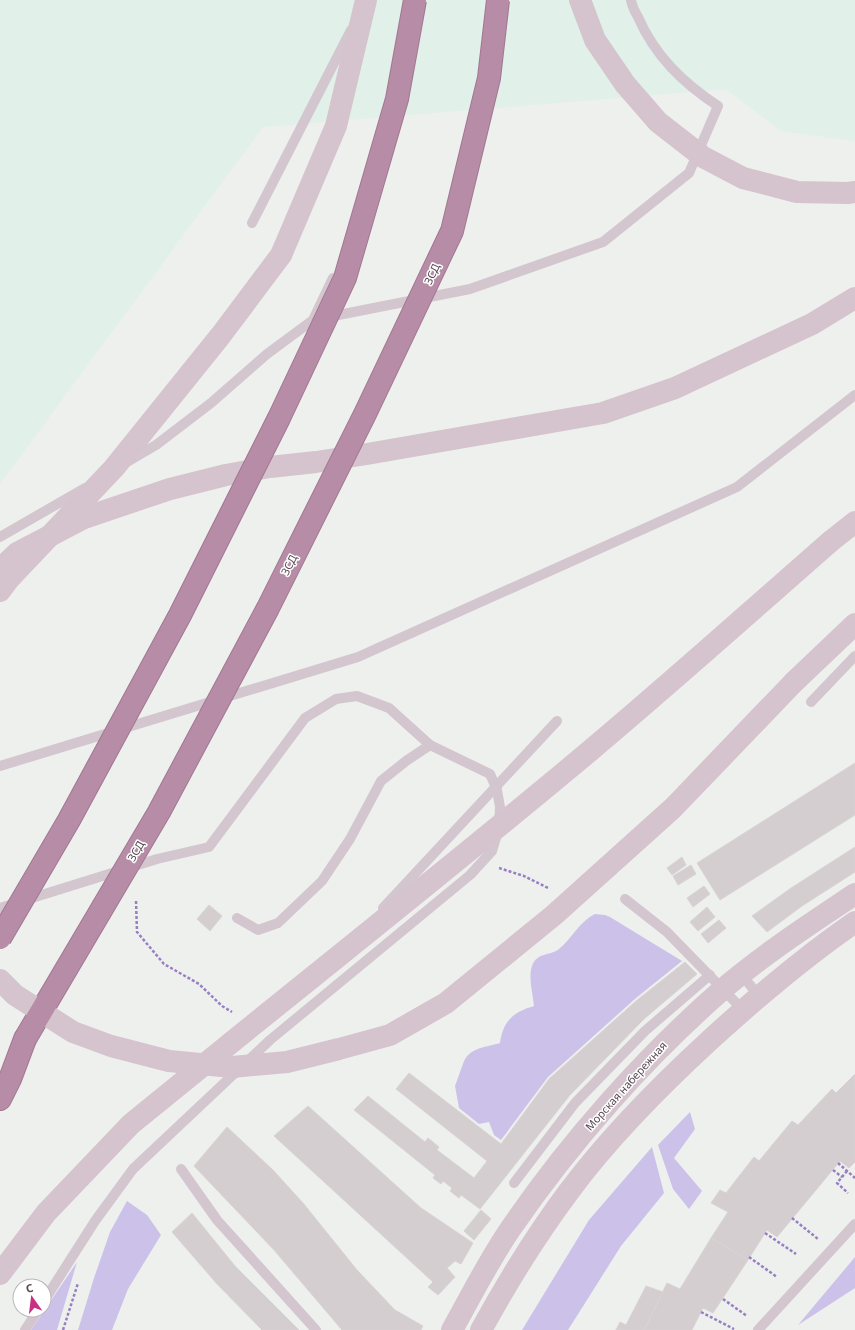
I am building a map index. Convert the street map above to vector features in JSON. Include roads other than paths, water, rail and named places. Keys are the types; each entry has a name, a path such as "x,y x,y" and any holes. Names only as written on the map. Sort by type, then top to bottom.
{"highway":[{"path":"0,938 69,820 180,615 279,418 345,278 397,99 415,0"},
{"name":"ЗСД","path":"0,1099 10,1079 25,1039 159,812 268,608 365,414 452,231 489,78 498,0"}],"main road":[{"path":"0,591 9,579 114,468 221,335 281,255 336,126 366,0"},
{"path":"580,0 595,40 625,84 658,122 703,157 743,178 797,192 855,192"},
{"path":"0,569 17,553 84,518 170,490 226,475 270,467 367,454 603,413 675,388 812,324 855,298"},
{"path":"0,1274 46,1213 131,1124 589,751 683,672 831,541 855,522"},
{"path":"0,980 15,995 73,1032 112,1046 169,1061 232,1066 287,1062 390,1035 446,1003 554,915 673,808 794,682 855,624"},
{"name":"Морская набережная","path":"452,1330 510,1229 571,1148 646,1061 686,1022 717,982 741,974 810,924 855,894"},
{"path":"480,1330 518,1264 544,1224 612,1138 654,1093 743,1010 828,941 855,922"}],"lane":[{"path":"252,223 366,0"},
{"path":"313,320 346,250 351,235 387,108 408,0"},
{"path":"0,537 156,445 211,403 267,354 313,320 470,289 603,242 689,173 718,106 696,91 662,59 644,31 631,0"},
{"path":"0,766 358,657 737,487 855,395"},
{"path":"811,702 855,656"},
{"path":"0,908 157,859 210,847 305,718 336,699 357,696 390,708 430,745 490,774 497,790 500,807 499,828 492,851 470,875 270,1040 133,1168 95,1221 52,1288"},
{"path":"338,956 451,837 557,720"},
{"path":"237,918 258,930 278,923 322,882 350,839 381,781 406,761 430,745"},
{"path":"625,899 667,932 743,1010"},
{"path":"741,974 759,996"},
{"path":"514,1183 575,1103 645,1031 717,982"},
{"path":"181,1169 217,1220 316,1330"},
{"path":"760,1328 855,1224"},
{"path":"25,1330 33,1318"}]}
